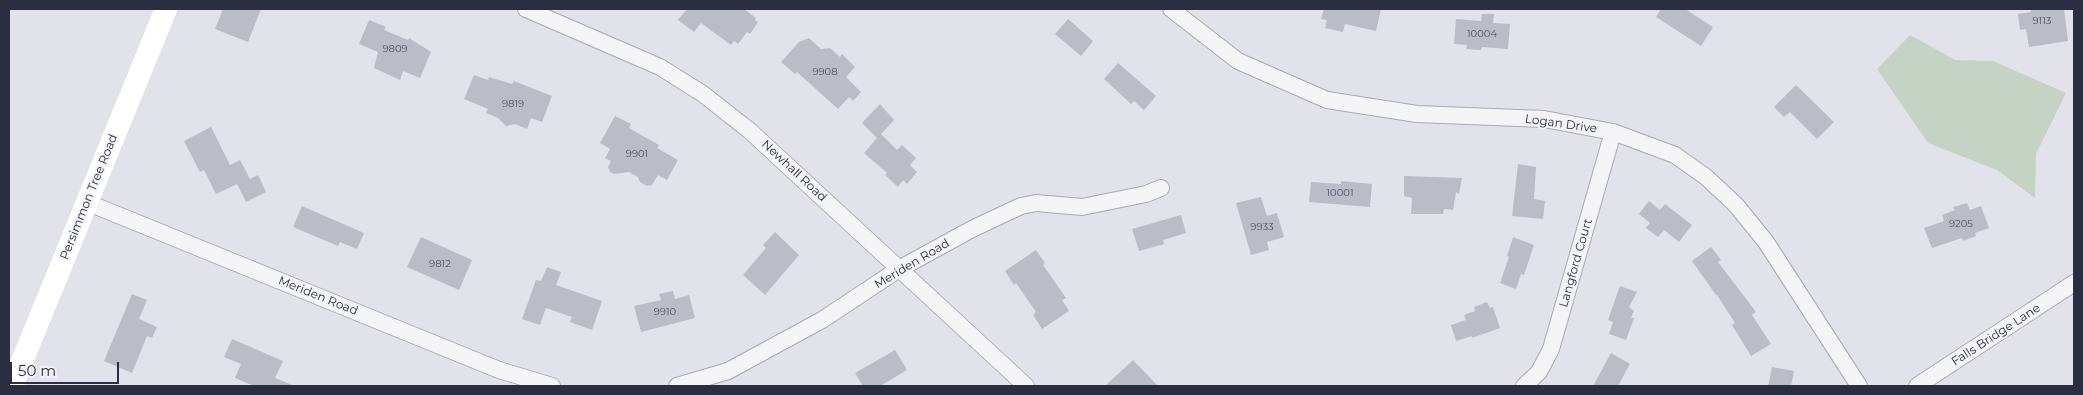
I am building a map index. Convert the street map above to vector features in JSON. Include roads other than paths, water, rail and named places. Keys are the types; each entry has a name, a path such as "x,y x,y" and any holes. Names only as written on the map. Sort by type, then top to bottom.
{"main road":[{"name":"Persimmon Tree Road","path":"12,386 166,9"}],"street":[{"name":"Newhall Road","path":"526,9 660,67 702,94 750,131 1026,386"},
{"name":"Logan Drive","path":"1171,9 1238,61 1327,100 1416,114 1544,119 1613,132 1675,155 1706,177 1736,205 1766,242 1859,386"},
{"name":"Langford Court","path":"1524,386 1539,372 1551,349 1613,132"},
{"name":"Meriden Road","path":"677,386 728,371 822,320 899,269 972,229 1021,206 1036,203 1082,207 1146,194 1161,188"},
{"name":"Meriden Road","path":"86,202 499,370 552,386"},
{"name":"Falls Bridge Lane","path":"1917,386 2074,283"}]}
